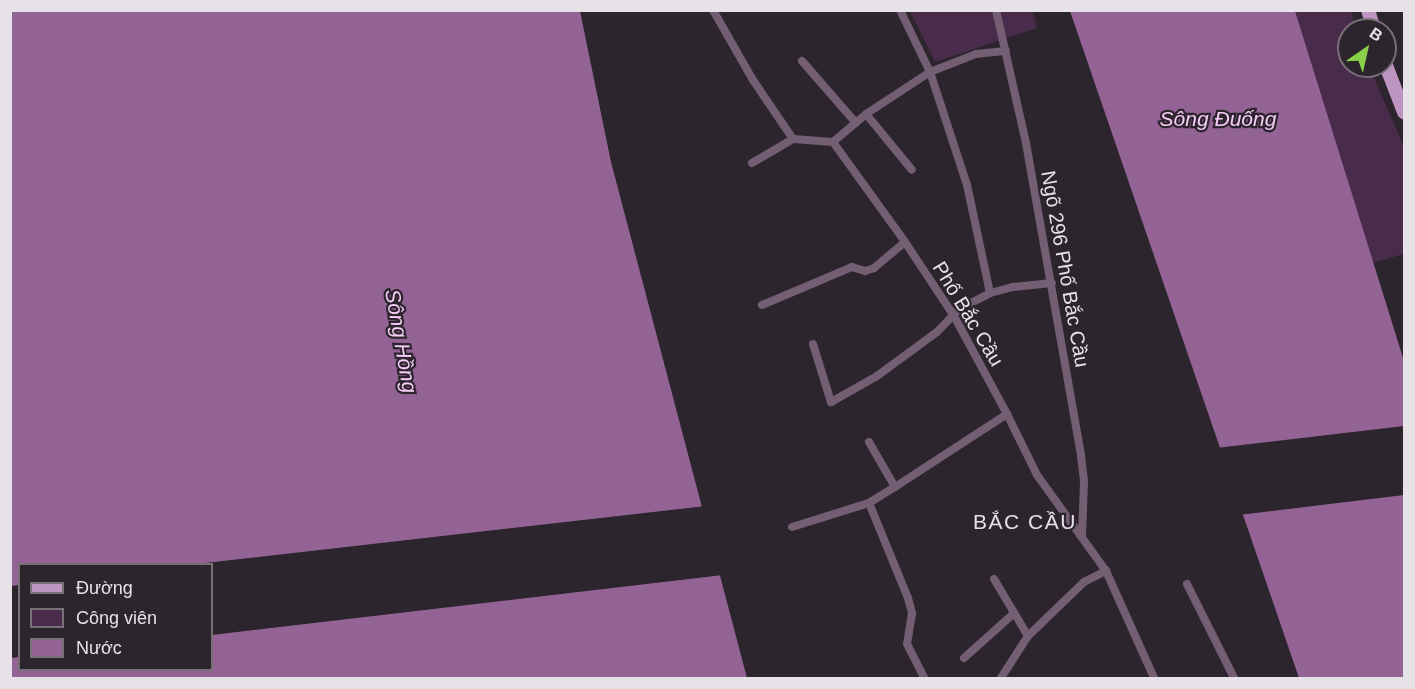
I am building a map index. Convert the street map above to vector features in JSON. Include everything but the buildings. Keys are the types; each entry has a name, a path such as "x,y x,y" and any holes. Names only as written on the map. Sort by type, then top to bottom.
{"main road":[{"path":"1391,78 1404,112"}],"street":[{"path":"712,10 753,80 793,139"},
{"path":"900,10 930,72 967,185 990,293"},
{"name":"Ngõ 296 Phố Bắc Cầu","path":"996,10 1052,283 1081,456 1084,482 1082,536"},
{"path":"752,163 793,139 833,142 866,114 930,72 976,54 1006,51"},
{"path":"802,61 856,123"},
{"path":"866,114 912,170"},
{"name":"Phố Bắc Cầu","path":"833,142 905,242 954,316 1037,475 1106,571 1154,678"},
{"path":"762,305 852,267 865,271 874,268 905,242"},
{"path":"813,344 831,402 877,376 937,332 958,310 990,293 1013,287 1052,283"},
{"path":"792,527 869,503 1007,414"},
{"path":"869,442 895,487"},
{"path":"869,503 908,598 912,613 907,644 924,678"},
{"path":"1001,678 1028,636 1084,582 1106,571"},
{"path":"994,579 1028,636"},
{"path":"1187,584 1234,678"},
{"path":"964,658 1013,614"}],"green space":[{"path":"910,11 1033,11 1037,28 935,62"},
{"path":"1295,11 1351,11 1353,18 1337,18 1337,78 1374,78 1404,147 1404,254 1372,263"}],"water":[{"name":"Sông Hồng","path":"10,11 580,11 611,162 747,678 11,678"},
{"name":"Sông Đuống","path":"1070,11 1295,11 1404,361 1404,678 1299,678"}],"pier":[{"path":"1404,426 1404,495 1239,515 1216,448"},
{"path":"706,506 723,575 213,635 213,563 205,563"},
{"path":"18,585 18,657 11,658 11,586"}],"district":[{"name":"BẮC CẦU","path":"1025,522"}]}
